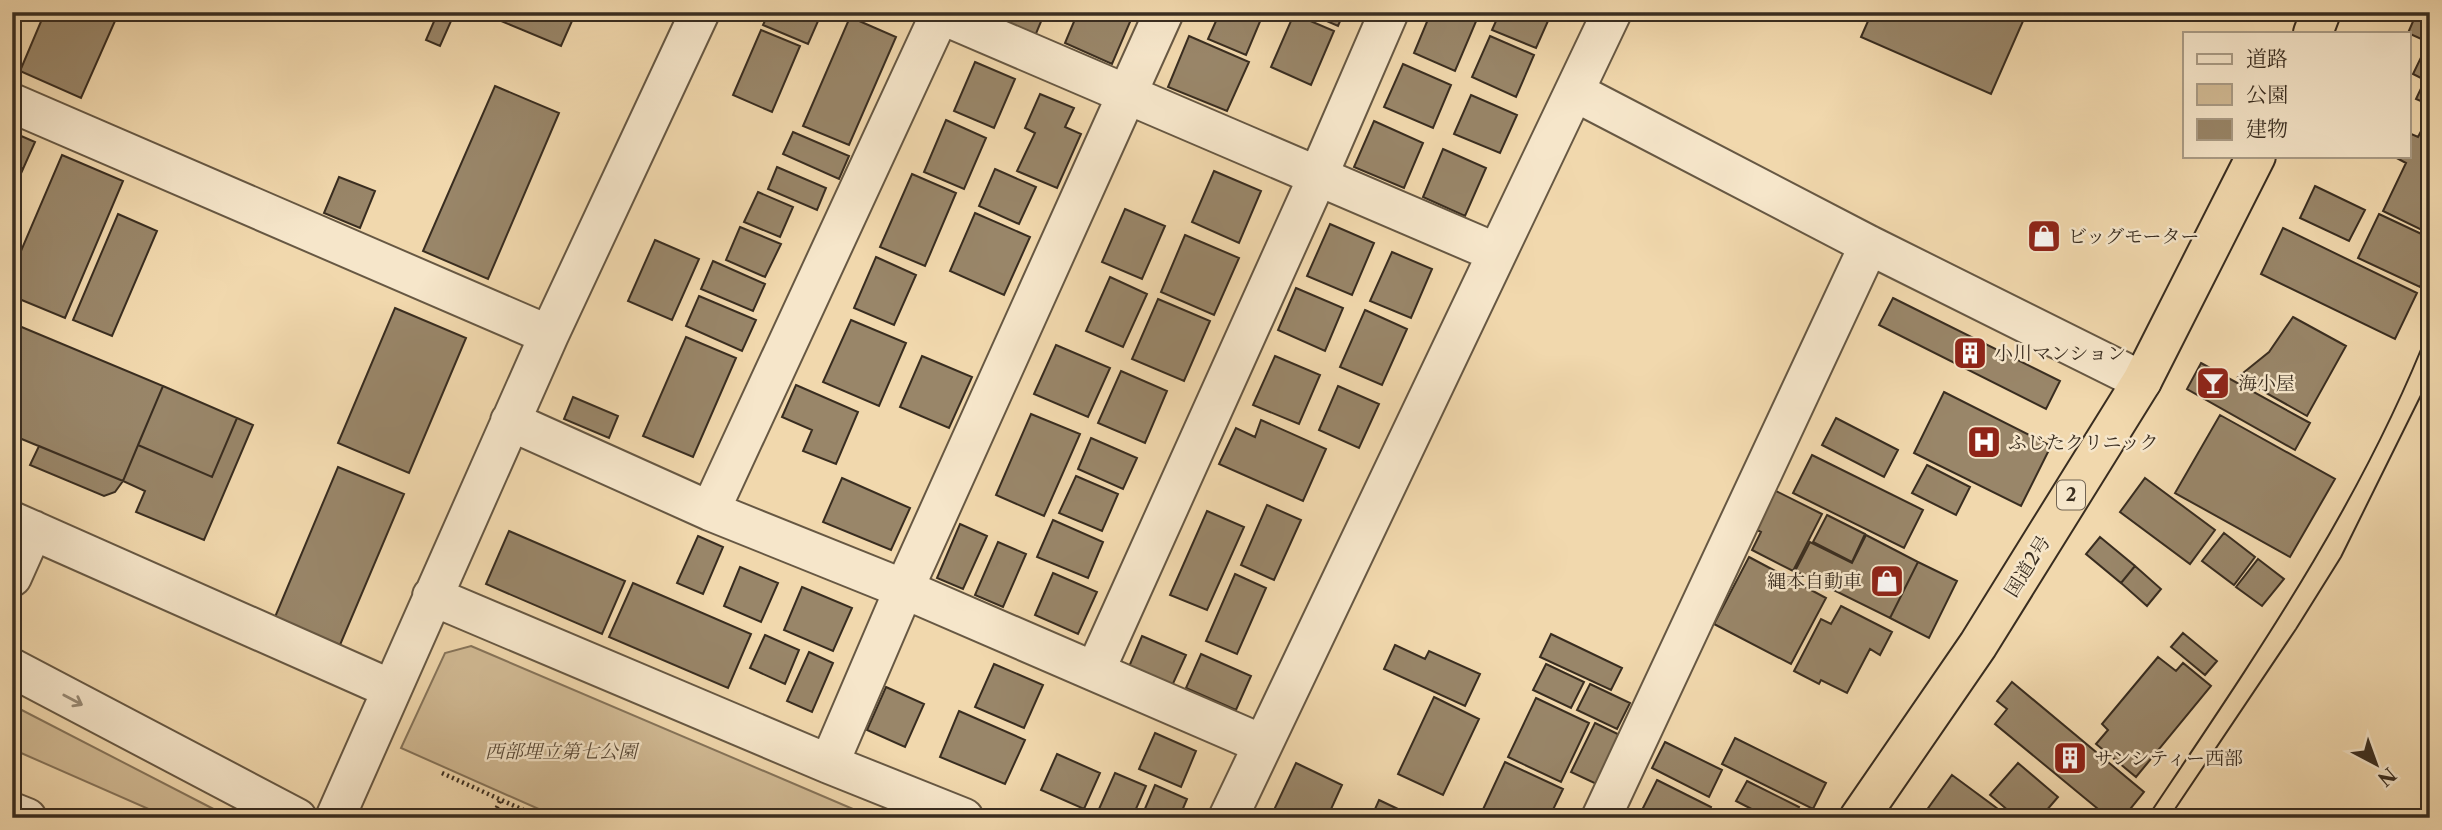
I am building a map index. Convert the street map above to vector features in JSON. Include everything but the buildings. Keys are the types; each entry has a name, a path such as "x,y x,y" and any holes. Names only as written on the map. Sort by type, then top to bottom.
{"highway":[{"path":"2313,32 2321,12"},
{"name":"国道2号","path":"1859,818 1978,645 2142,380 2255,158"}],"street":[{"path":"335,818 510,421 700,12"},
{"path":"829,764 904,589 1164,12"},
{"path":"1095,671 1389,12"},
{"path":"1228,818 1612,12"},
{"path":"710,511 938,13 1497,253"},
{"path":"1575,92 1868,244 2142,380"},
{"path":"12,103 549,335"},
{"path":"1601,818 1868,244"},
{"path":"510,421 710,511 904,589 1262,744"},
{"path":"12,577 23,525 391,689"},
{"path":"432,596 829,764 964,818"},
{"path":"12,668 297,818"},
{"path":"12,812 27,818"}],"path":[{"path":"442,773 541,818"},
{"path":"492,818 500,799"}],"green space":[{"name":"西部埋立第七公園","path":"471,646 874,818 559,818 401,748 445,653"},
{"path":"12,705 231,818 169,818 12,749"}],"tram line":[{"path":"2147,818 2264,641 2338,519 2402,393 2430,327"},
{"path":"2169,818 2341,557 2430,377"}],"place":[{"name":"ビッグモーター","path":"2044,236"},
{"name":"小川マンション","path":"1970,353"},
{"name":"海小屋","path":"2213,383"},
{"name":"ふじたクリニック","path":"1984,442"},
{"name":"縄本自動車","path":"1887,581"},
{"name":"サンシティー西部","path":"2070,758"}]}
